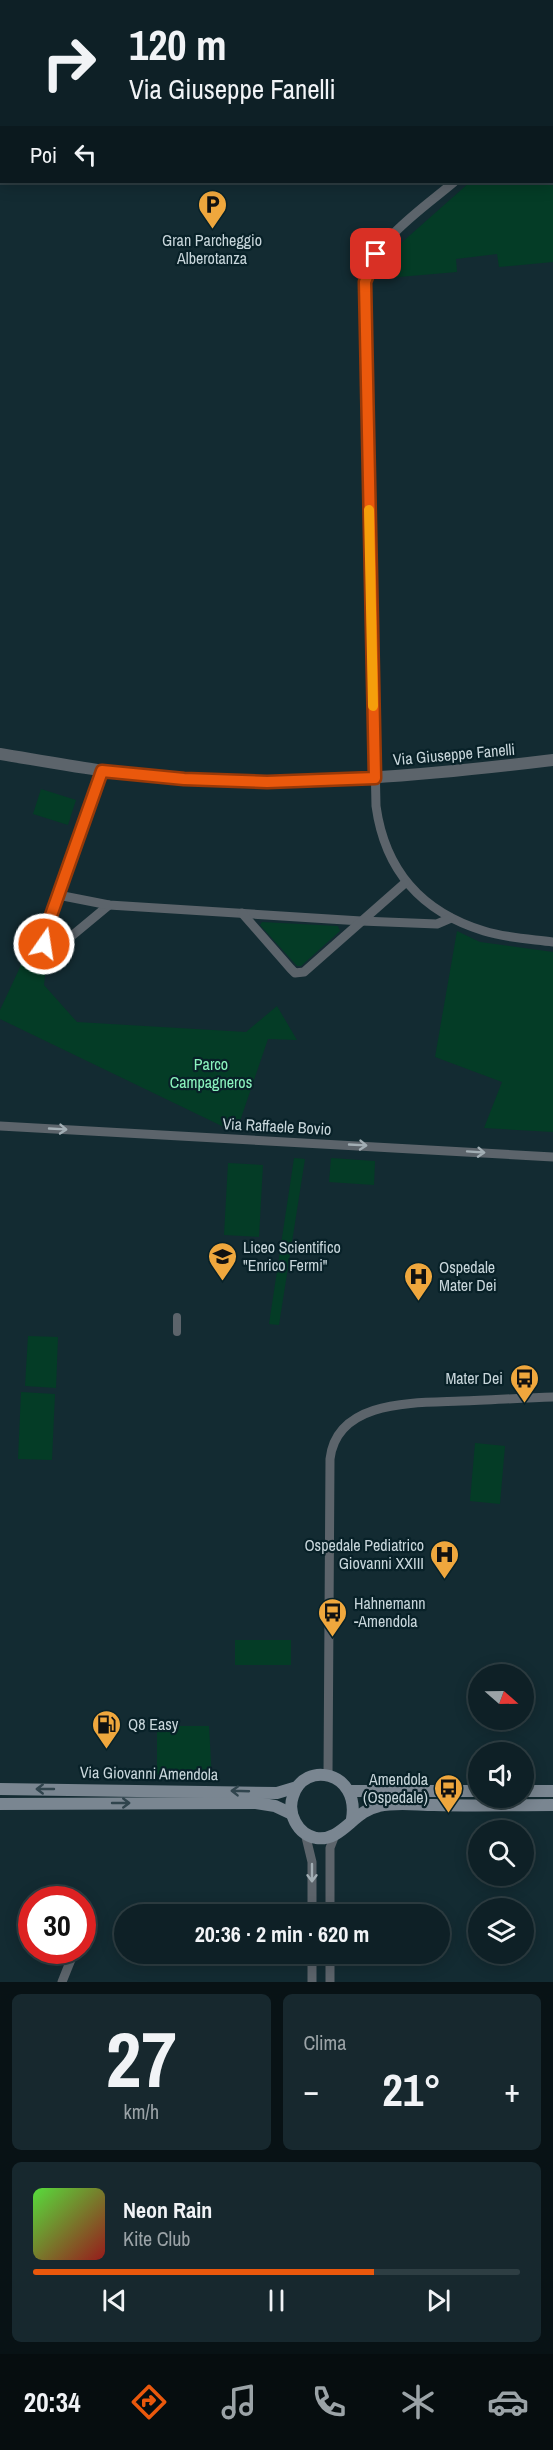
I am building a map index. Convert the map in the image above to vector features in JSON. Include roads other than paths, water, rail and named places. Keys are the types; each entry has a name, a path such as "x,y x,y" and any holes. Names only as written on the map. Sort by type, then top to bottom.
{"main road":[{"name":"Via Giovanni Amendola","path":"0,1789 277,1792 297,1787 314,1775 328,1775"},
{"path":"328,1775 341,1780 350,1791 354,1804 352,1819"},
{"path":"297,1787 290,1807 294,1821 305,1833 316,1838 334,1835 343,1830 352,1819 381,1805 553,1805"},
{"path":"350,1791 468,1791"},
{"path":"534,1791 553,1791"},
{"name":"Via Giovanni Amendola","path":"0,1804 256,1803 275,1806 292,1814"}],"street":[{"path":"453,183 385,243 366,274 375,778 379,831 390,858 405,883 451,918 485,932 553,942"},
{"name":"Via Giuseppe Fanelli","path":"0,754 102,771 184,779 267,782 375,778 553,760"},
{"path":"102,771 43,938 50,948 56,949 109,905"},
{"path":"242,913 295,973 307,970 405,883"},
{"path":"58,895 109,905 361,921 437,924 451,918"},
{"path":"88,922 93,913 89,901"},
{"name":"Via Raffaele Bovio","path":"0,1126 553,1157"},
{"path":"177,1317 177,1332"},
{"path":"328,1775 330,1459 337,1435 356,1419 400,1404 553,1397"},
{"path":"305,1833 312,1862 312,1904"},
{"path":"330,1904 330,1848 334,1835"},
{"path":"62,1982 69,1964"},
{"path":"312,1964 312,1982"},
{"path":"330,1964 330,1982"}],"place":[{"name":"Gran Parcheggio Alberotanza","path":"212,230"},
{"name":"Liceo Scientifico \"Enrico Fermi\"","path":"222,1282"},
{"name":"Ospedale Mater Dei","path":"418,1302"},
{"name":"Mater Dei","path":"524,1404"},
{"name":"Ospedale Pediatrico Giovanni XXIII","path":"445,1580"},
{"name":"Hahnemann -Amendola","path":"333,1638"},
{"name":"Q8 Easy","path":"107,1750"},
{"name":"Amendola (Ospedale)","path":"449,1814"}],"park label":[{"name":"Parco Campagneros","path":"211,1073"}]}
